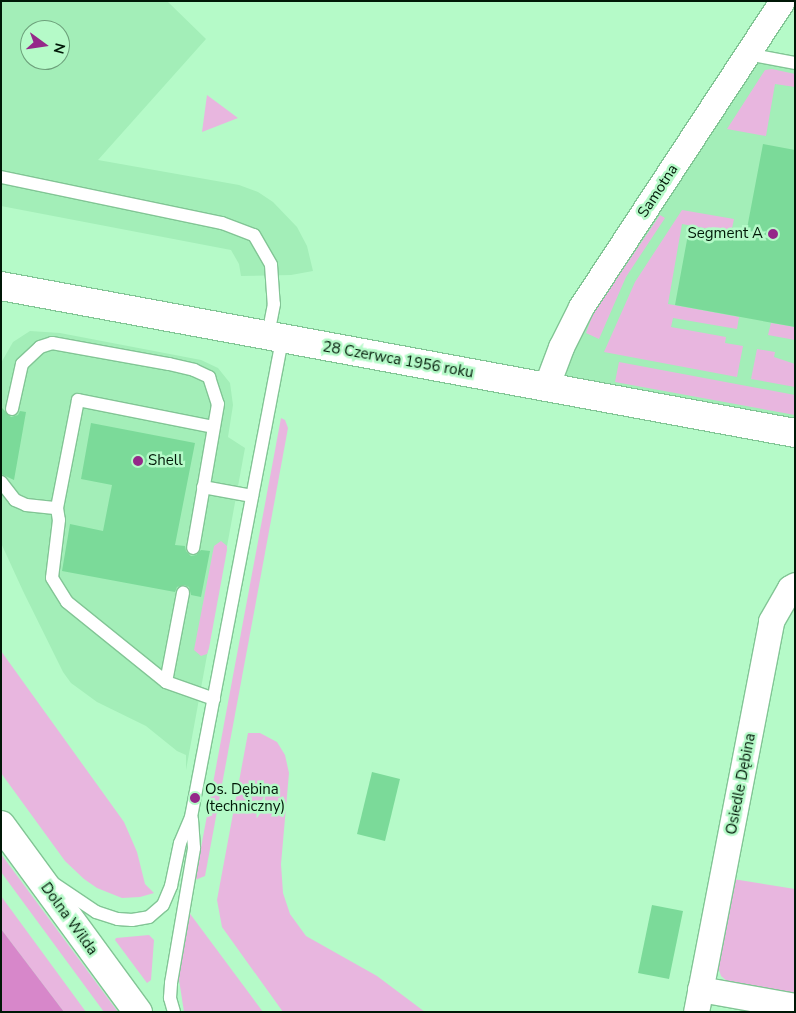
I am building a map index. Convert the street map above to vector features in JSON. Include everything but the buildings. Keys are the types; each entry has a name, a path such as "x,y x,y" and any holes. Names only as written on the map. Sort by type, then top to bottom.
{"street":[{"name":"Samotna","path":"546,387 561,347 581,307 782,1"},
{"name":"28 Czerwca 1956 roku","path":"1,286 795,433"},
{"name":"Osiedle Dębina","path":"795,585 790,588 771,621 698,1000 795,1006"},
{"name":"Dolna Wilda","path":"1,825 138,1012"}],"lane":[{"path":"747,54 795,63"},
{"path":"1,177 222,223 254,235 271,265 274,304 275,337 252,496 192,816 180,843 171,886 163,905 149,917 132,920 118,919 96,912 32,868"},
{"path":"12,409 22,364 40,347 52,343 169,364 204,374 212,382 218,404 193,548"},
{"path":"213,427 78,400 58,508 59,520 52,578 57,589 67,602 166,682 214,699"},
{"path":"1,482 15,500 26,505 58,508"},
{"path":"203,487 252,496"},
{"path":"166,682 183,593"},
{"path":"174,1012 170,998 170,983 194,848 192,816"}],"shaded area":[{"path":"1,1 167,1 206,39 98,160 239,185 258,192 273,202 297,227 307,246 313,271 291,275 241,276 239,264 231,250 1,206"},
{"path":"747,54 795,63 795,433 600,397 552,371"},
{"path":"772,69 795,74 795,87 775,84 766,136 727,129 765,70"},
{"path":"207,95 238,118 202,132"},
{"path":"682,210 734,219 731,233 682,224 668,304 739,317 737,329 673,318 671,327 726,337 725,343 743,346 737,377 604,352 635,282"},
{"path":"660,215 665,218 626,277 599,339 586,333 593,314"},
{"path":"771,323 795,327 795,340 768,335"},
{"path":"30,331 60,333 201,360 218,368 230,383 233,405 228,437 245,448 186,770 186,755 177,751 146,726 97,702 71,683 63,672 1,543 1,363 13,342"},
{"path":"757,349 775,352 774,357 795,364 795,387 751,379"},
{"path":"619,362 795,395 795,415 615,382"},
{"path":"281,418 285,420 288,428 205,876 195,880"},
{"path":"221,541 227,546 227,550 209,648 207,654 201,656 194,650 214,546"},
{"path":"1,651 124,822 137,852 145,884 154,893 140,897 122,898 97,888 84,879 65,861 1,773"},
{"path":"248,733 260,733 277,742 285,755 289,773 281,864 283,893 290,914 306,936 377,976 425,1012 283,1012 222,927 217,900"},
{"path":"1,854 118,1012 104,1012 1,872"},
{"path":"733,879 795,889 795,996 728,982 721,976 717,964"},
{"path":"1,896 86,1012 64,1012 1,929"},
{"path":"188,911 263,1012 184,1012 178,973"},
{"path":"1,929 64,1012 1,1012"},
{"path":"149,935 154,940 151,980 147,983 115,940 116,938"}],"place":[{"name":"Segment A","path":"773,234"},
{"name":"Shell","path":"138,461"},
{"name":"Os. Dębina (techniczny)","path":"195,798"}]}
